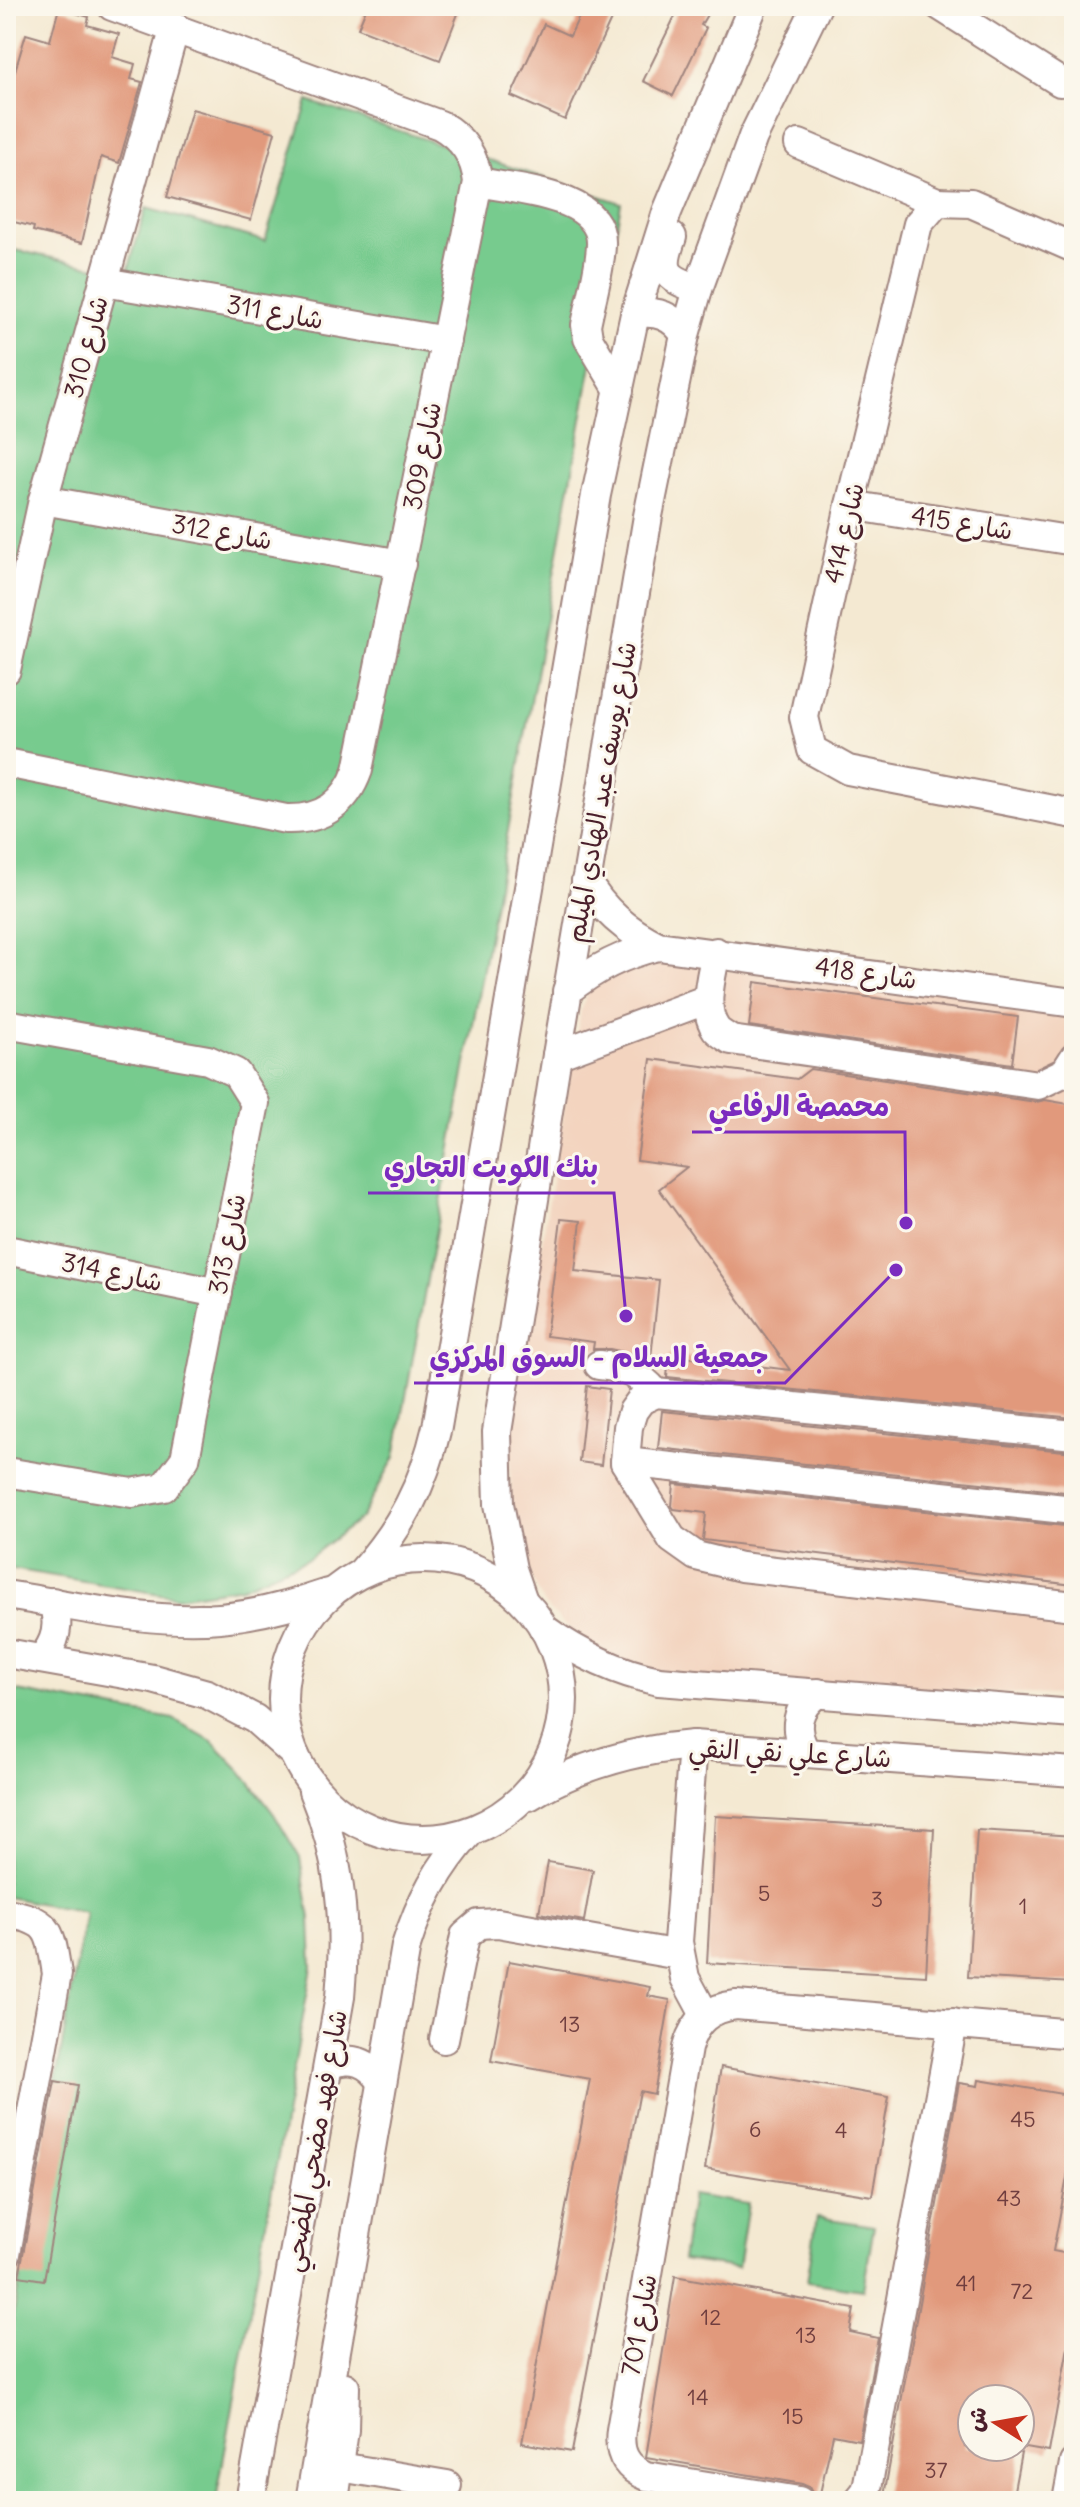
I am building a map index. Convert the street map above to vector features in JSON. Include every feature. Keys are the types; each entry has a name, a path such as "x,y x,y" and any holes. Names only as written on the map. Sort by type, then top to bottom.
{"street":[{"path":"112,6 440,125 468,148 477,170 478,182 572,202 587,210 597,225 602,242 586,325 588,338 619,390"},
{"name":"شارع يوسف عبد الهادي الميلم","path":"523,1601 510,1559 499,1504 497,1432 567,991 648,516 685,335 698,289 753,137 817,6"},
{"path":"940,6 1060,82"},
{"path":"698,289 671,278 665,257 731,76 751,11"},
{"name":"شارع يوسف عبد الهادي الميلم","path":"362,1572 396,1529 418,1491 437,1427 593,510 635,314 667,212 751,11"},
{"name":"شارع 310","path":"6,670 43,500 175,27"},
{"path":"799,144 937,202 971,203 1074,248"},
{"name":"شارع 309","path":"6,763 286,819 318,816 344,798 358,770 478,182"},
{"name":"شارع 414","path":"937,202 918,224 850,505 804,717 812,750 848,770 1074,814"},
{"name":"شارع 311","path":"104,282 446,341"},
{"path":"635,314 655,312 665,315 685,335"},
{"name":"شارع 312","path":"43,500 401,564"},
{"name":"شارع 415","path":"850,505 1074,541"},
{"name":"شارع 418","path":"586,881 616,920 658,946"},
{"name":"شارع 418","path":"567,991 600,967 658,946 1074,1003"},
{"path":"716,952 708,999 710,1013 716,1030 731,1040 1038,1085 1065,1072 1074,1058"},
{"path":"557,1055 708,999"},
{"name":"شارع 313","path":"6,1024 208,1060 236,1073 255,1103 185,1459 164,1487 132,1493 6,1472"},
{"name":"شارع 314","path":"6,1250 218,1293"},
{"path":"599,1365 625,1369 637,1375 656,1393"},
{"path":"1074,1435 656,1393 641,1400 633,1411 628,1427 625,1462 672,1539 696,1556 741,1567 1074,1606"},
{"path":"625,1462 1074,1510"},
{"path":"430,1559 464,1565 496,1579 523,1601 544,1629 557,1658 562,1689 561,1720 553,1751 538,1778 518,1803 470,1832 435,1839 399,1838 365,1828 334,1809 310,1783 292,1752 283,1718 283,1683 292,1648 308,1617 332,1592 362,1572 395,1561 430,1559"},
{"path":"6,1595 151,1618 220,1618 271,1610 332,1592"},
{"path":"41,1659 53,1644 56,1634 53,1602"},
{"path":"544,1629 591,1659 638,1676 681,1684 1074,1714"},
{"path":"6,1653 153,1679 207,1694 255,1719 292,1752"},
{"path":"806,1752 797,1733 797,1722 804,1705 818,1693"},
{"path":"693,1745 678,1929 679,1955 689,1989 705,2015 724,2006 736,2005 1074,2034"},
{"name":"شارع علي نقي النقي","path":"518,1803 550,1783 607,1760 656,1749 693,1745 1074,1772"},
{"name":"شارع فهد مضحي المضحي","path":"250,2501 340,1997 344,1924 334,1852 310,1783"},
{"path":"310,2501 401,1972 414,1920 437,1873 470,1832"},
{"path":"6,1913 33,1917 51,1936 57,1974 6,2254"},
{"path":"444,2039 465,1936 479,1924 498,1923 679,1955"},
{"name":"شارع 701","path":"705,2015 696,2026 687,2048 621,2430 621,2453 635,2471 646,2476 799,2501"},
{"path":"858,2501 868,2483 953,2023"},
{"path":"329,2065 338,2061 357,2061 376,2072 382,2082"},
{"path":"334,2501 340,2467 345,2395 342,2323"},
{"path":"1067,2501 1074,2463"},
{"path":"340,2467 447,2485"}],"shaded area":[{"path":"646,959 713,969 1074,1003 1074,1696 653,1676 589,1649 543,1603 520,1549 511,1501 510,1454 521,1368 581,1009 588,990"}],"green space":[{"path":"308,101 621,203 395,1457 361,1518 309,1558 242,1587 178,1597 6,1568 6,248 127,274 146,208 265,241"},
{"path":"6,1689 173,1719 212,1741 241,1771 274,1814 300,1858 310,1918 312,1967 216,2501 6,2501 6,2357 86,1912 6,1897"},
{"path":"692,2195 748,2204 738,2268 682,2260"},
{"path":"817,2217 874,2226 863,2290 807,2282"}],"building":[{"path":"367,6 461,6 440,60 358,28"},
{"path":"584,6 614,6 610,14 613,15 565,120 511,96 544,24 570,36"},
{"path":"680,6 712,6 701,25 706,28 673,96 643,81"},
{"path":"59,8 89,17 87,25 119,34 112,57 135,64 131,79 142,82 119,163 101,157 82,243 33,231 34,227 6,220 6,101 26,34 50,41"},
{"path":"192,109 275,132 251,220 167,197"},
{"path":"755,982 1018,1017 1012,1064 749,1026"},
{"path":"651,1059 797,1079 810,1069 1074,1105 1074,1418 667,1377 669,1355 790,1370 659,1189 687,1167 637,1160"},
{"path":"561,1219 581,1221 575,1271 659,1280 651,1358 610,1349 593,1349 594,1342 546,1336"},
{"path":"587,1386 609,1389 601,1465 579,1462"},
{"path":"662,1411 1074,1452 1074,1493 658,1448"},
{"path":"674,1484 1074,1527 1074,1585 703,1540 706,1513 674,1509"},
{"path":"715,1816 934,1829 926,1976 707,1963"},
{"path":"977,1830 1074,1836 1074,1983 968,1977"},
{"path":"548,1862 593,1870 584,1921 539,1913"},
{"path":"509,1961 650,1987 648,1996 670,2000 654,2094 640,2091 572,2452 522,2443 590,2079 491,2061"},
{"path":"721,2067 889,2097 872,2196 705,2169"},
{"path":"979,2080 1074,2096 1074,2141 1053,2251 1074,2255 1074,2325 1049,2452 1036,2450 1036,2383 956,2383 956,2463 1019,2463 1012,2501 883,2501 959,2083 978,2086"},
{"path":"55,2081 78,2085 44,2280 19,2276"},
{"path":"675,2276 854,2309 850,2332 878,2338 859,2440 833,2435 819,2498 815,2498 809,2487 802,2484 646,2457"}],"place":[{"name":"محمصة الرفاعي","path":"906,1223"},
{"name":"جمعية السلام - السوق المركزي","path":"896,1270"},
{"name":"بنك الكويت التجاري","path":"626,1316"}]}
